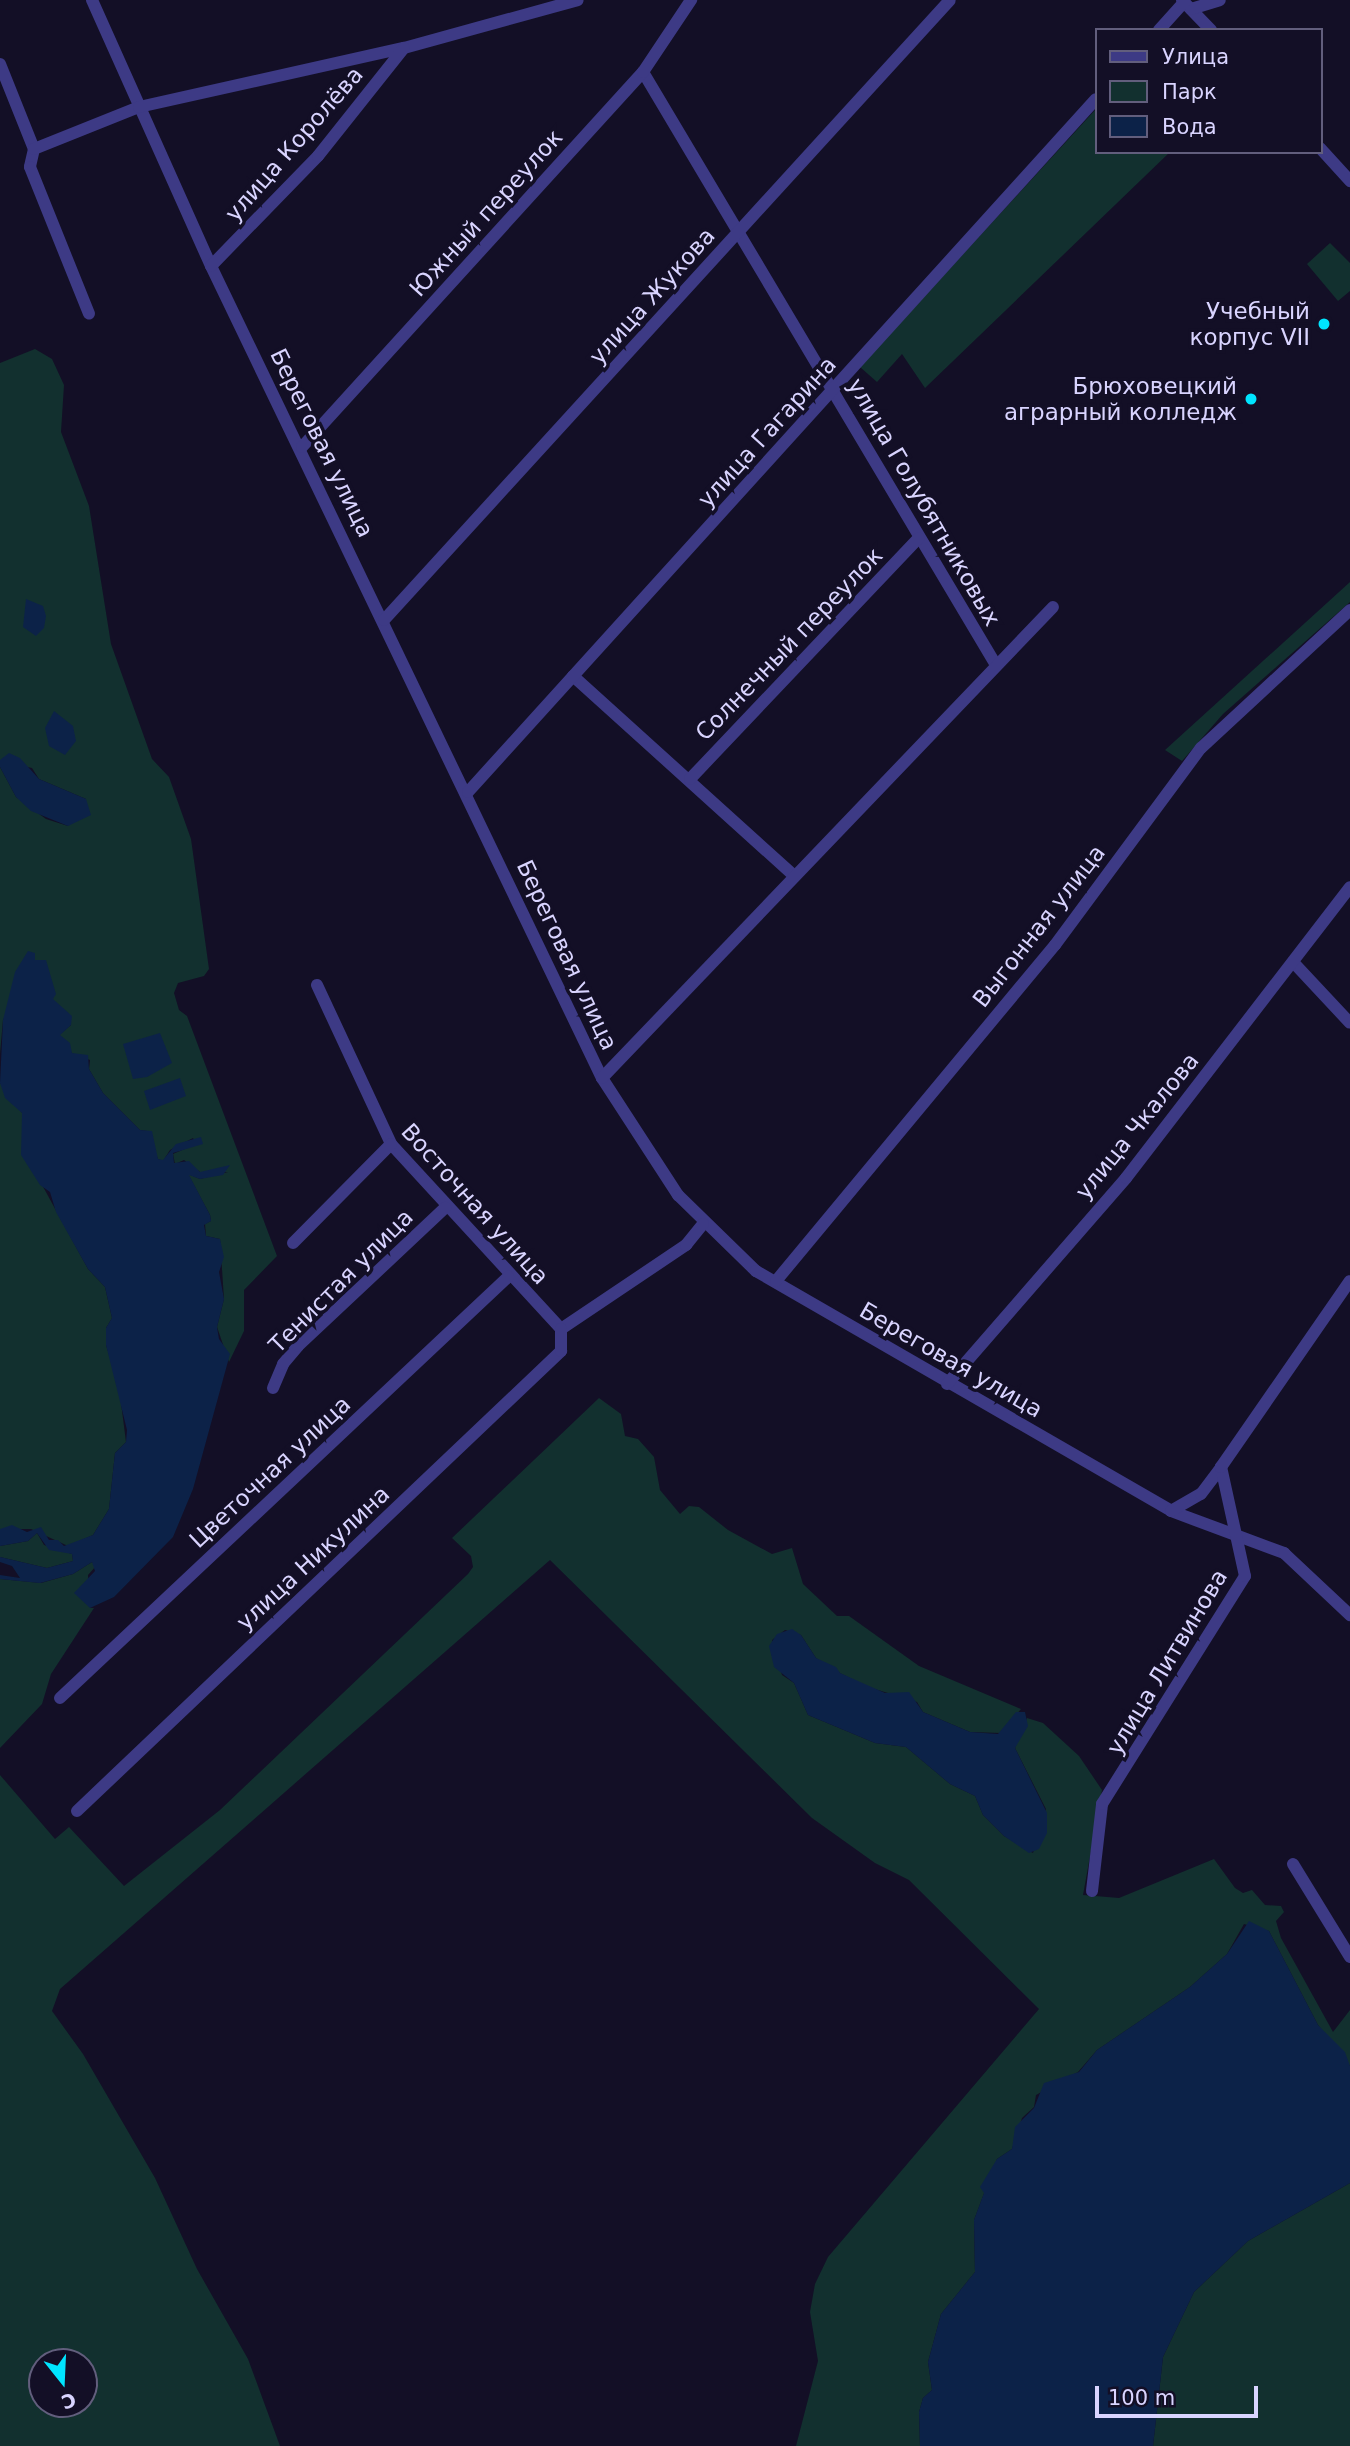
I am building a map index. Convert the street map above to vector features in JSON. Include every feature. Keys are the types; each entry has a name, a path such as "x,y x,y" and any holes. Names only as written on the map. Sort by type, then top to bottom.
{"street":[{"name":"Береговая улица","path":"92,0 211,266 302,447 603,1078 656,1166 703,1224 748,1265 947,1384 1171,1511 1237,1537 1266,1545 1298,1562 1350,1614"},
{"name":"улица Королёва","path":"34,149 139,107 404,48 578,0"},
{"name":"Южный переулок","path":"302,447 643,72 691,0"},
{"name":"улица Жукова","path":"384,620 950,0"},
{"path":"1161,28 1186,4 1220,0"},
{"path":"1186,4 1209,28"},
{"name":"улица Королёва","path":"211,266 318,156 404,48"},
{"path":"0,64 34,149 30,167 89,314"},
{"name":"улица Голубятниковых","path":"643,72 834,388 919,538 996,665"},
{"name":"улица Гагарина","path":"468,792 1094,101"},
{"path":"1322,150 1350,181"},
{"name":"Солнечный переулок","path":"690,779 919,538"},
{"name":"улица Голубятниковых","path":"603,1078 1053,607"},
{"name":"Выгонная улица","path":"776,1281 1055,945 1201,748 1350,610"},
{"path":"573,676 690,779 794,876"},
{"name":"улица Чкалова","path":"947,1384 1126,1178 1350,887"},
{"path":"1293,962 1350,1023"},
{"name":"Восточная улица","path":"317,985 391,1144 508,1277 561,1329"},
{"path":"293,1243 391,1144"},
{"name":"Тенистая улица","path":"273,1388 283,1364 298,1346 445,1208"},
{"path":"561,1329 687,1245 703,1224"},
{"name":"Цветочная улица","path":"60,1698 508,1277"},
{"path":"1171,1511 1201,1494 1350,1281"},
{"name":"улица Никулина","path":"77,1811 561,1351 561,1329"},
{"name":"улица Литвинова","path":"1092,1891 1102,1804 1243,1581 1246,1570 1221,1468"},
{"path":"1293,1864 1350,1957"}],"green space":[{"path":"1094,111 1094,154 1168,154 925,388 902,354 877,382 860,367"},
{"path":"1330,243 1350,263 1350,291 1338,301 1307,264"},
{"path":"35,349 52,359 64,385 61,432 89,506 111,644 152,759 169,777 191,839 209,969 204,976 178,983 174,993 179,1010 187,1016 277,1256 244,1290 244,1331 229,1362 217,1327 224,1299 220,1239 206,1236 205,1224 211,1221 210,1215 188,1174 200,1179 228,1172 200,1172 184,1160 175,1164 173,1154 196,1144 193,1138 170,1150 163,1161 158,1159 147,1131 140,1130 103,1093 89,1069 90,1060 72,1053 59,1035 71,1025 52,999 39,961 35,960 3,1020 0,1054 0,767 16,797 46,819 68,826 86,799 39,779 32,768 0,761 0,363"},
{"path":"1350,582 1350,602 1223,714 1182,761 1165,750"},
{"path":"0,1083 22,1113 23,1150 88,1269 105,1287 112,1318 106,1328 106,1345 119,1387 126,1442 115,1453 109,1509 93,1535 68,1546 31,1529 0,1529"},
{"path":"599,1398 621,1414 625,1436 638,1439 654,1457 660,1490 680,1514 689,1506 699,1507 728,1530 772,1554 792,1548 803,1584 837,1616 849,1616 919,1666 1021,1709 1001,1733 970,1732 923,1712 917,1702 865,1686 840,1673 816,1658 801,1635 785,1630 772,1640 782,1675 794,1683 808,1715 875,1743 906,1747 950,1784 975,1796 983,1815 1004,1836 1033,1853 1046,1809 1015,1748 1027,1718 1043,1723 1079,1756 1102,1790 1083,1895 1119,1898 1214,1859 1235,1888 1243,1893 1252,1890 1265,1905 1281,1906 1284,1912 1276,1921 1281,1938 1333,2032 1350,2010 1350,2066 1318,2025 1269,1931 1244,1924 1227,1954 1190,1987 1097,2050 1078,2072 1036,2095 1034,2107 1022,2118 1012,2149 997,2159 974,2220 975,2272 941,2314 928,2362 932,2390 923,2398 919,2412 920,2446 796,2446 818,2361 810,2312 815,2284 828,2257 1039,2009 909,1880 875,1863 812,1818 550,1560 60,1989 52,2011 83,2054 155,2178 197,2269 248,2359 280,2446 0,2446 0,1775 55,1839 69,1827 124,1886 220,1810 468,1574 473,1567 471,1556 452,1538"},
{"path":"37,1533 44,1545 72,1554 73,1561 47,1568 0,1557 0,1546 28,1541"},
{"path":"92,1562 96,1566 88,1575 90,1608 94,1608 51,1674 42,1704 0,1748 0,1579 41,1583 73,1574"},
{"path":"1350,2183 1350,2446 1153,2446 1163,2357 1194,2292 1248,2241"}],"water":[{"path":"26,599 43,606 46,616 44,628 36,636 23,627"},
{"path":"54,711 73,726 76,741 65,755 49,746 45,728"},
{"path":"9,753 20,758 39,779 86,799 91,815 68,826 31,811 16,797 0,767 0,760"},
{"path":"28,951 35,953 35,960 46,960 56,994 53,999 72,1016 71,1025 60,1035 70,1043 72,1053 88,1055 89,1069 103,1093 140,1130 152,1131 158,1159 163,1160 176,1144 201,1137 203,1144 173,1153 174,1163 189,1161 200,1172 230,1165 223,1175 200,1179 189,1175 210,1215 211,1221 204,1225 206,1236 220,1239 224,1257 219,1272 224,1299 217,1327 219,1339 230,1354 193,1489 173,1537 114,1597 90,1608 74,1593 95,1571 92,1562 73,1574 40,1583 0,1579 0,1575 20,1578 12,1566 0,1562 0,1557 47,1568 73,1561 72,1554 49,1550 37,1533 28,1541 0,1546 0,1529 12,1525 27,1532 41,1527 49,1540 58,1540 64,1546 93,1535 109,1509 115,1453 126,1442 127,1430 106,1345 106,1328 112,1318 105,1287 88,1269 56,1212 50,1192 40,1185 21,1155 22,1113 5,1098 0,1083 3,1020 15,972"},
{"path":"160,1033 172,1063 147,1077 133,1079 123,1044"},
{"path":"180,1078 186,1096 150,1110 144,1091"},
{"path":"792,1629 801,1635 816,1658 836,1667 840,1673 885,1693 909,1692 923,1712 970,1732 998,1734 1016,1712 1025,1712 1028,1726 1015,1748 1047,1813 1047,1833 1039,1849 1029,1853 1004,1836 983,1815 975,1796 950,1784 906,1747 875,1743 808,1715 794,1683 774,1667 769,1646 777,1634"},
{"path":"1249,1921 1269,1931 1318,2025 1345,2052 1350,2066 1350,2183 1248,2241 1194,2292 1163,2357 1153,2446 920,2446 919,2412 923,2398 932,2390 928,2362 941,2314 975,2272 974,2220 984,2193 980,2187 997,2159 1012,2149 1015,2127 1034,2108 1044,2083 1079,2072 1097,2050 1190,1987 1227,1954"}],"place":[{"name":"Учебный корпус VII","path":"1324,324"},
{"name":"Брюховецкий аграрный колледж","path":"1251,399"}]}
